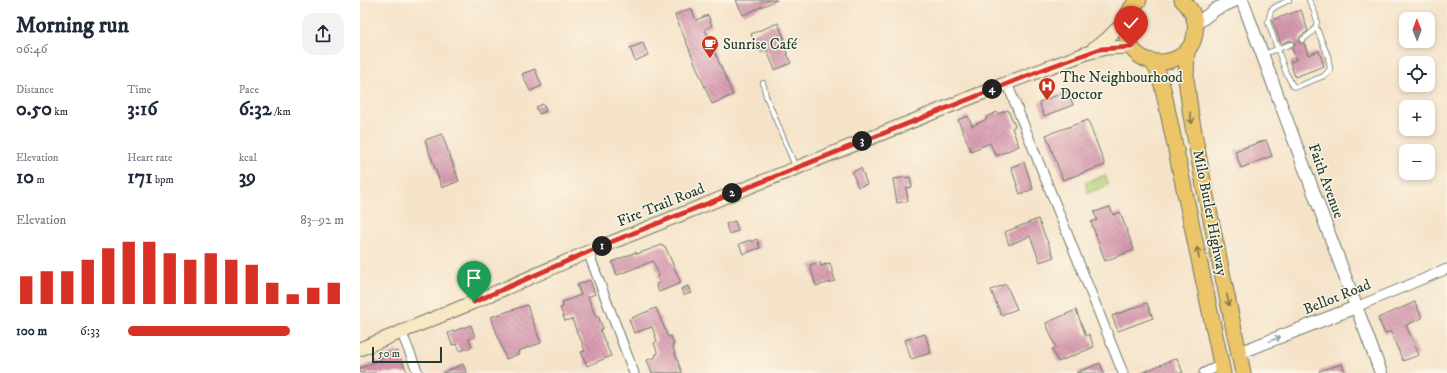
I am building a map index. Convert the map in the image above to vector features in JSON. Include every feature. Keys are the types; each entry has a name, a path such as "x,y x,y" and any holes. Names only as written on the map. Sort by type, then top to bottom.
{"main road":[{"path":"1137,1 1132,7 1126,20 1127,37 1131,47 1140,56 1151,61 1163,62 1177,59 1187,51 1194,38 1196,24 1192,12 1182,0"},
{"name":"Fire Trail Road","path":"1087,53 1106,40 1126,20"},
{"name":"Fire Trail Road","path":"360,349 474,302 588,252 1007,83 1087,53 1106,48 1131,47"},
{"name":"Milo Butler Highway","path":"1187,51 1186,79 1192,123 1243,373"},
{"name":"Milo Butler Highway","path":"1151,61 1157,69 1163,89 1222,369"}],"street":[{"path":"1196,24 1216,9 1236,0"},
{"name":"Faith Avenue","path":"1242,0 1381,373"},
{"path":"1007,83 1123,373"},
{"path":"588,252 634,373"},
{"name":"Bellot Road","path":"1239,353 1447,269"},
{"path":"401,331 418,373"},
{"path":"1204,373 1222,369"}],"lane":[{"path":"1289,0 1275,7 1269,15 1268,22 1277,49 1293,86 1296,87 1324,76 1330,69 1328,56 1316,27 1317,19 1309,0"},
{"path":"1302,40 1310,35 1316,27"},
{"path":"1262,54 1291,44"},
{"path":"763,83 766,96 796,168"}],"green space":[{"path":"1105,175 1109,185 1088,193 1085,183"}],"building":[{"path":"736,0 777,0 743,15"},
{"path":"691,8 696,20 708,15 712,26 705,29 733,95 712,104 675,15"},
{"path":"1301,10 1308,31 1300,37 1299,42 1304,43 1308,55 1319,51 1324,66 1295,77 1290,62 1296,60 1292,48 1295,45 1294,42 1290,40 1281,44 1272,20"},
{"path":"778,23 785,40 782,41 791,63 775,70 766,48 758,51 751,34"},
{"path":"643,43 648,55 635,61 630,48"},
{"path":"535,69 542,86 530,91 522,74"},
{"path":"1068,91 1073,105 1044,116 1039,102"},
{"path":"543,104 546,111 539,114 536,107"},
{"path":"1008,110 1015,126 1012,128 1019,146 996,156 990,143 971,151 958,120 968,116 972,126 987,119 986,117 997,112 998,114"},
{"path":"1088,120 1105,165 1063,180 1046,135"},
{"path":"442,134 459,181 442,188 425,140"},
{"path":"1266,140 1272,156 1241,168 1235,151"},
{"path":"1024,162 1033,189 1020,194 1011,167"},
{"path":"861,168 867,184 858,187 852,172"},
{"path":"910,177 912,187 906,188 908,201 897,203 893,179"},
{"path":"1110,207 1113,215 1120,212 1134,250 1105,261 1091,222 1097,220 1094,212"},
{"path":"1038,219 1054,257 1040,262 1030,236 1009,245 1005,232"},
{"path":"735,221 738,231 729,234 726,224"},
{"path":"757,239 760,248 743,254 739,244 750,240 751,242"},
{"path":"662,245 663,247 665,246 681,283 659,292 656,284 660,283 657,275 659,275 653,261 617,275 612,262 636,252 637,254"},
{"path":"820,262 821,266 830,263 835,281 816,286 810,265"},
{"path":"590,280 595,294 588,297 596,317 598,316 603,328 600,330 611,356 587,366 581,352 585,351 572,319 565,321 560,308 563,307 562,302 581,295 577,285"},
{"path":"1006,284 1017,309 1001,315 991,290"},
{"path":"688,286 691,293 684,295 681,289"},
{"path":"1415,302 1422,318 1406,325 1419,355 1403,361 1390,331 1385,334 1378,318"},
{"path":"1147,303 1153,318 1118,331 1112,316"},
{"path":"527,305 541,343 518,351 519,354 506,359 491,317"},
{"path":"656,308 668,337 671,336 674,344 672,345 682,373 652,373 647,360 656,357 655,355 658,354 654,343 657,341 652,327 634,333 629,319"},
{"path":"1076,310 1086,336 1089,334 1094,347 1058,362 1052,349 1056,348 1046,323"},
{"path":"471,325 475,337 469,339 472,347 460,351 457,344 452,345 448,333"},
{"path":"925,334 931,353 911,359 905,340"},
{"path":"397,351 408,373 360,373 360,368 381,360 380,358"},
{"path":"1177,358 1183,373 1141,373"},
{"path":"1100,363 1104,373 1076,373"},
{"path":"463,364 467,373 442,373"},
{"path":"1342,364 1345,373 1320,373 1319,371"}],"place":[{"name":"Sunrise Café","path":"710,59"},
{"name":"The Neighbourhood Doctor","path":"1047,101"}],"route":[{"path":"474,302 606,244 1047,68 1100,49 1131,47"}]}
